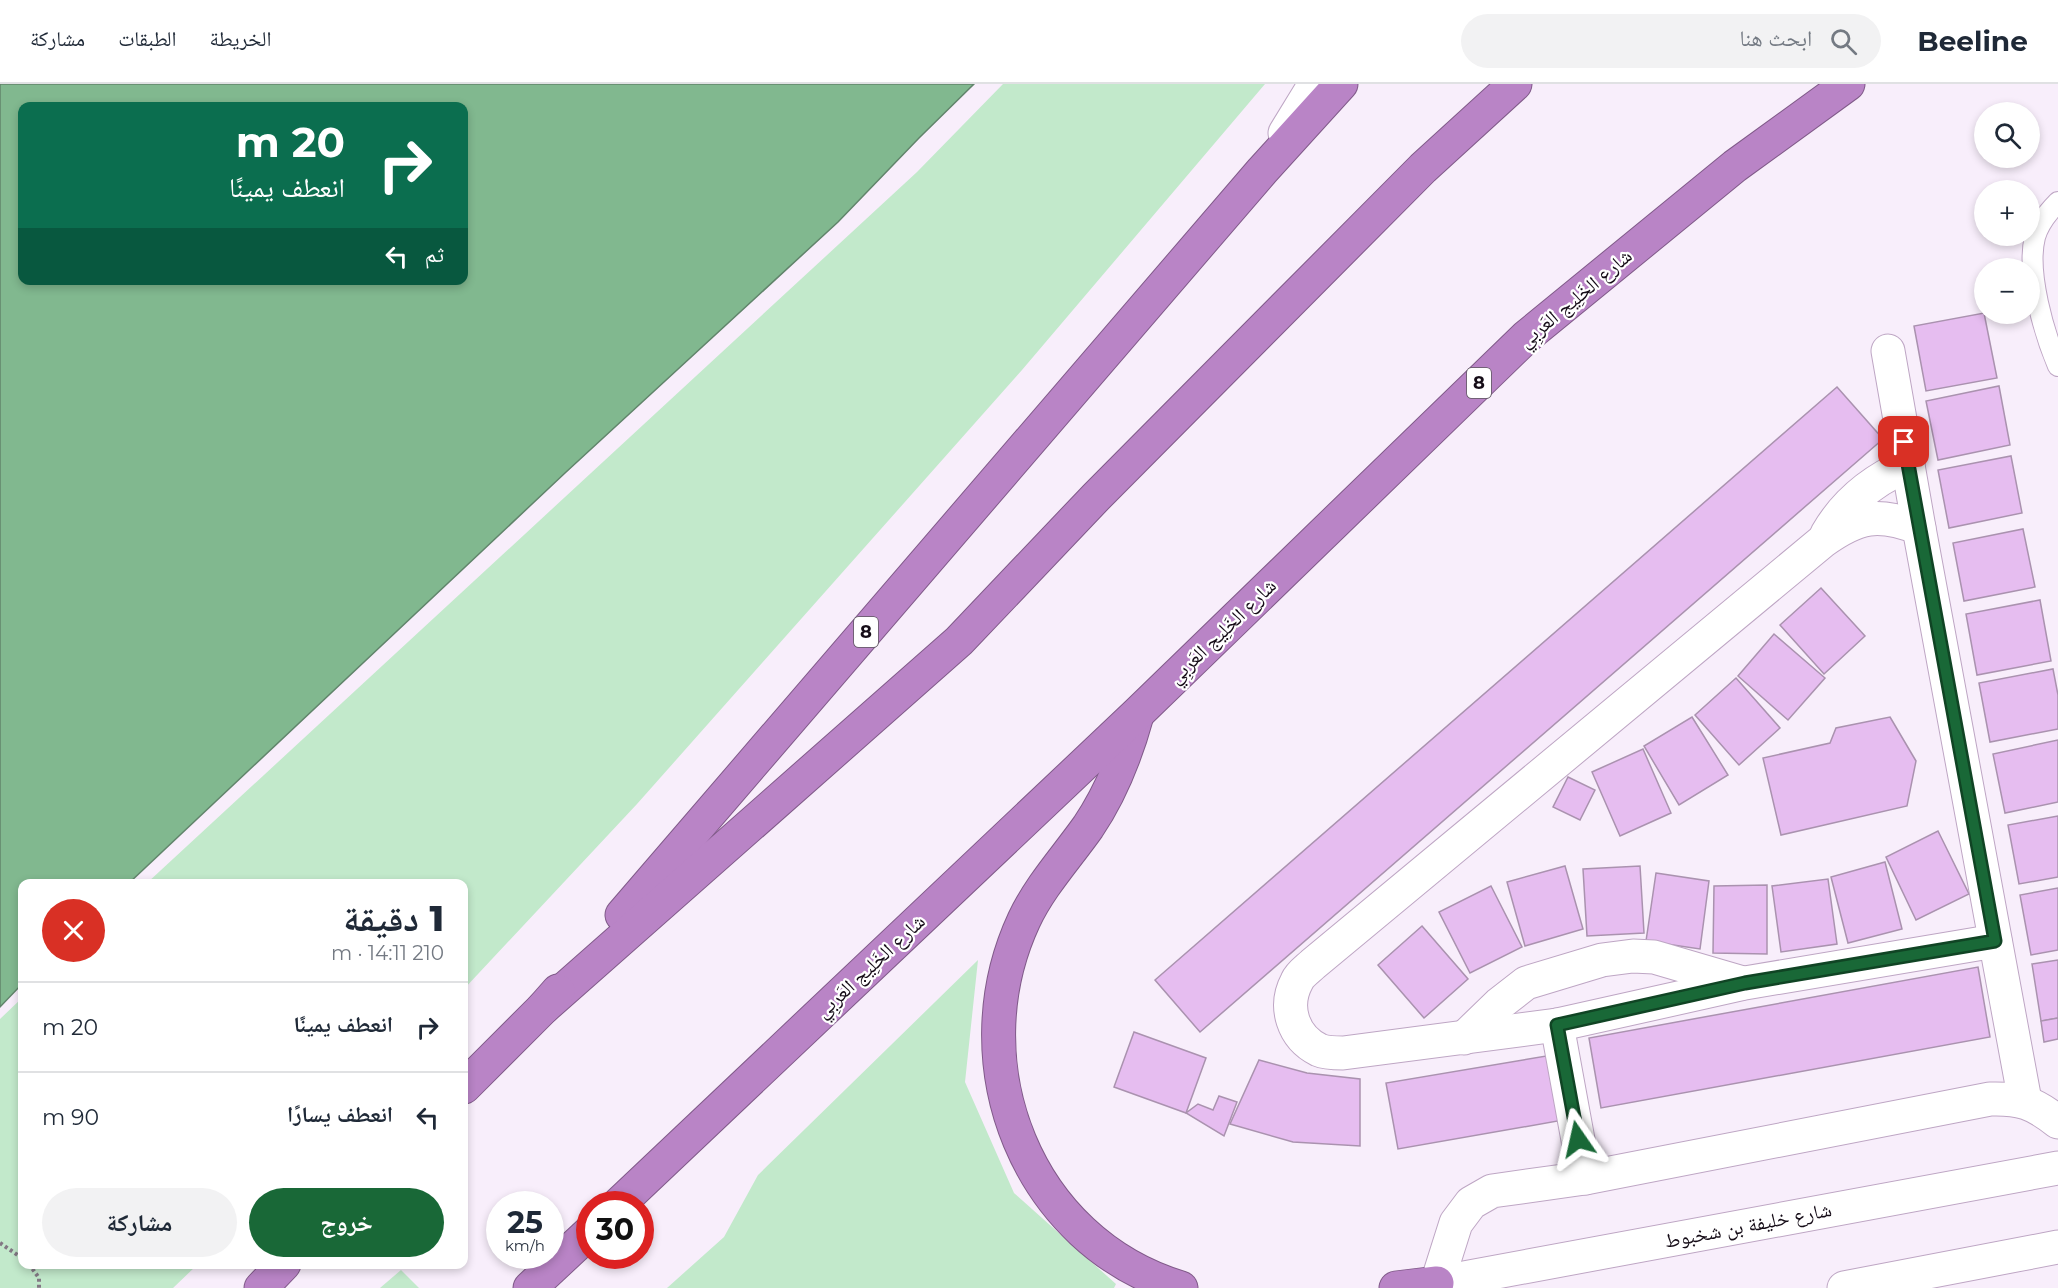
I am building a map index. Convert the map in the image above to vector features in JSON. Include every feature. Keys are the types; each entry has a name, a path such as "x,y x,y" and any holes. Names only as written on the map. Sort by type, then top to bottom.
{"highway":[{"name":"8","path":"468,1083 543,1008 1262,171 1341,84"},
{"path":"543,1008 959,641 1096,497 1406,185 1515,84"},
{"name":"شارع الخَلِيج العَربِي","path":"632,1191 1137,714 1526,337 1735,166 1848,84"},
{"path":"1137,714 1118,772 1105,799 1089,825 1041,890 1024,920 1012,951 1003,984 999,1018 1002,1085 1023,1150 1039,1179 1059,1207 1082,1232 1108,1253 1136,1271 1181,1288"},
{"path":"530,1288 576,1245"},
{"path":"261,1288 279,1269"},
{"path":"1396,1288 1433,1286"}],"street":[{"path":"1262,171 1316,84"},
{"path":"1888,351 2025,1101"},
{"path":"1823,541 1835,519 1851,500 1870,485 1908,465"},
{"path":"1919,528 1898,520 1870,518 1845,525 1823,541 1313,964 1297,979 1290,999 1292,1021 1303,1040 1321,1051 1343,1053 1557,1025 1745,983 1995,941"},
{"path":"1464,1038 1499,1004 1526,983 1602,960 1633,956 1654,957 1745,983"},
{"path":"1557,1025 1585,1178"},
{"path":"1433,1286 1456,1223 1471,1203 1492,1191 1585,1178 1990,1099 2007,1098 2025,1101 2037,1106 2058,1122"},
{"name":"شارع خليفة بن شخبوط","path":"1433,1286 2058,1168"},
{"path":"1844,1288 2058,1248"}],"lane":[{"path":"2058,202 2041,223 2036,236 2033,263 2042,321 2058,366"}],"path":[{"path":"0,1243 18,1254"},
{"path":"33,1269 39,1278 39,1288"}],"shaded area":[{"path":"0,84 974,84 838,222 565,473 133,879 18,879 18,988 0,1007"},
{"path":"1003,84 1265,84 1022,370 637,804 468,985 468,879 151,879 917,172"},
{"path":"978,960 965,1082 1014,1193 1116,1284 1114,1288 667,1288 724,1237 758,1175"},
{"path":"18,1002 18,1269 193,1269 173,1288 0,1288 0,1019"},
{"path":"401,1270 419,1288 380,1288"}],"building":[{"path":"1974,315 1974,324 1986,324 1997,378 1926,391 1914,326"},
{"path":"1999,386 2010,445 1938,460 1926,401"},
{"path":"1837,387 1883,439 1200,1032 1155,980"},
{"path":"2011,456 2022,513 1949,528 1938,470"},
{"path":"2023,529 2035,587 1964,601 1953,543"},
{"path":"1821,588 1865,636 1824,674 1780,625"},
{"path":"2040,600 2051,661 1977,675 1966,614"},
{"path":"1774,634 1825,678 1788,720 1738,676"},
{"path":"2053,669 2058,695 2058,729 1990,742 1979,683"},
{"path":"1736,678 1780,728 1739,765 1695,715"},
{"path":"1692,717 1728,775 1679,805 1644,746"},
{"path":"1890,717 1916,761 1907,806 1781,835 1763,758 1830,743 1836,728"},
{"path":"2058,740 2058,802 2005,813 1993,754"},
{"path":"1643,749 1671,813 1620,836 1592,772"},
{"path":"1568,777 1595,790 1580,820 1553,807"},
{"path":"2058,816 2058,877 2019,884 2008,825"},
{"path":"1938,831 1969,894 1916,920 1886,857"},
{"path":"1885,862 1902,929 1848,943 1831,877"},
{"path":"1565,866 1583,929 1525,946 1507,882"},
{"path":"1640,866 1644,933 1587,936 1583,869"},
{"path":"1656,873 1709,881 1700,949 1646,941"},
{"path":"1828,879 1837,944 1781,952 1772,886"},
{"path":"1767,885 1767,954 1713,953 1714,886"},
{"path":"1491,886 1522,947 1470,973 1439,912"},
{"path":"2058,888 2058,950 2031,955 2020,895"},
{"path":"1422,926 1468,979 1424,1018 1378,965"},
{"path":"2058,960 2058,1018 2041,1021 2032,964"},
{"path":"1978,967 1990,1037 1601,1108 1589,1038"},
{"path":"2058,1018 2058,1039 2044,1042 2041,1021"},
{"path":"1134,1032 1206,1058 1186,1113 1114,1087"},
{"path":"1558,1054 1569,1119 1398,1149 1386,1083"},
{"path":"1259,1060 1307,1073 1360,1079 1360,1146 1293,1142 1230,1124"},
{"path":"1219,1096 1237,1102 1224,1136 1186,1113 1198,1104 1213,1110"}],"route":[{"path":"1578,1139 1557,1025 1745,983 1995,941 1904,442"}]}
